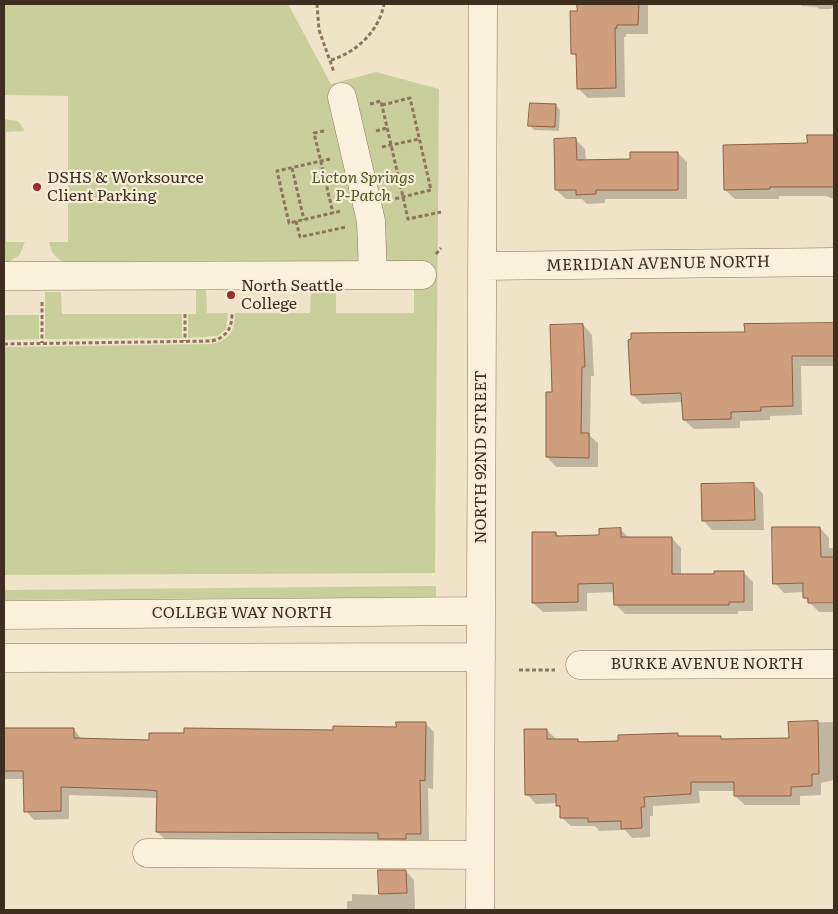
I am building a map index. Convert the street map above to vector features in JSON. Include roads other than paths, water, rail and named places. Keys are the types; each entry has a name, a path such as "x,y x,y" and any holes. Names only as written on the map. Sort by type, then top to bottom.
{"street":[{"name":"NORTH 92ND STREET","path":"480,910 483,4"},
{"path":"342,96 371,221 373,275"},
{"name":"MERIDIAN AVENUE NORTH","path":"482,266 834,262"},
{"path":"4,276 422,275"},
{"name":"COLLEGE WAY NORTH","path":"4,615 481,611"},
{"path":"4,658 481,657"},
{"name":"BURKE AVENUE NORTH","path":"568,667 834,664"},
{"path":"147,853 480,855"}],"place":[{"name":"DSHS & Worksource Client Parking","path":"37,187"},
{"name":"North Seattle College","path":"231,295"}],"park label":[{"name":"Licton Springs P-Patch","path":"363,187"}]}
